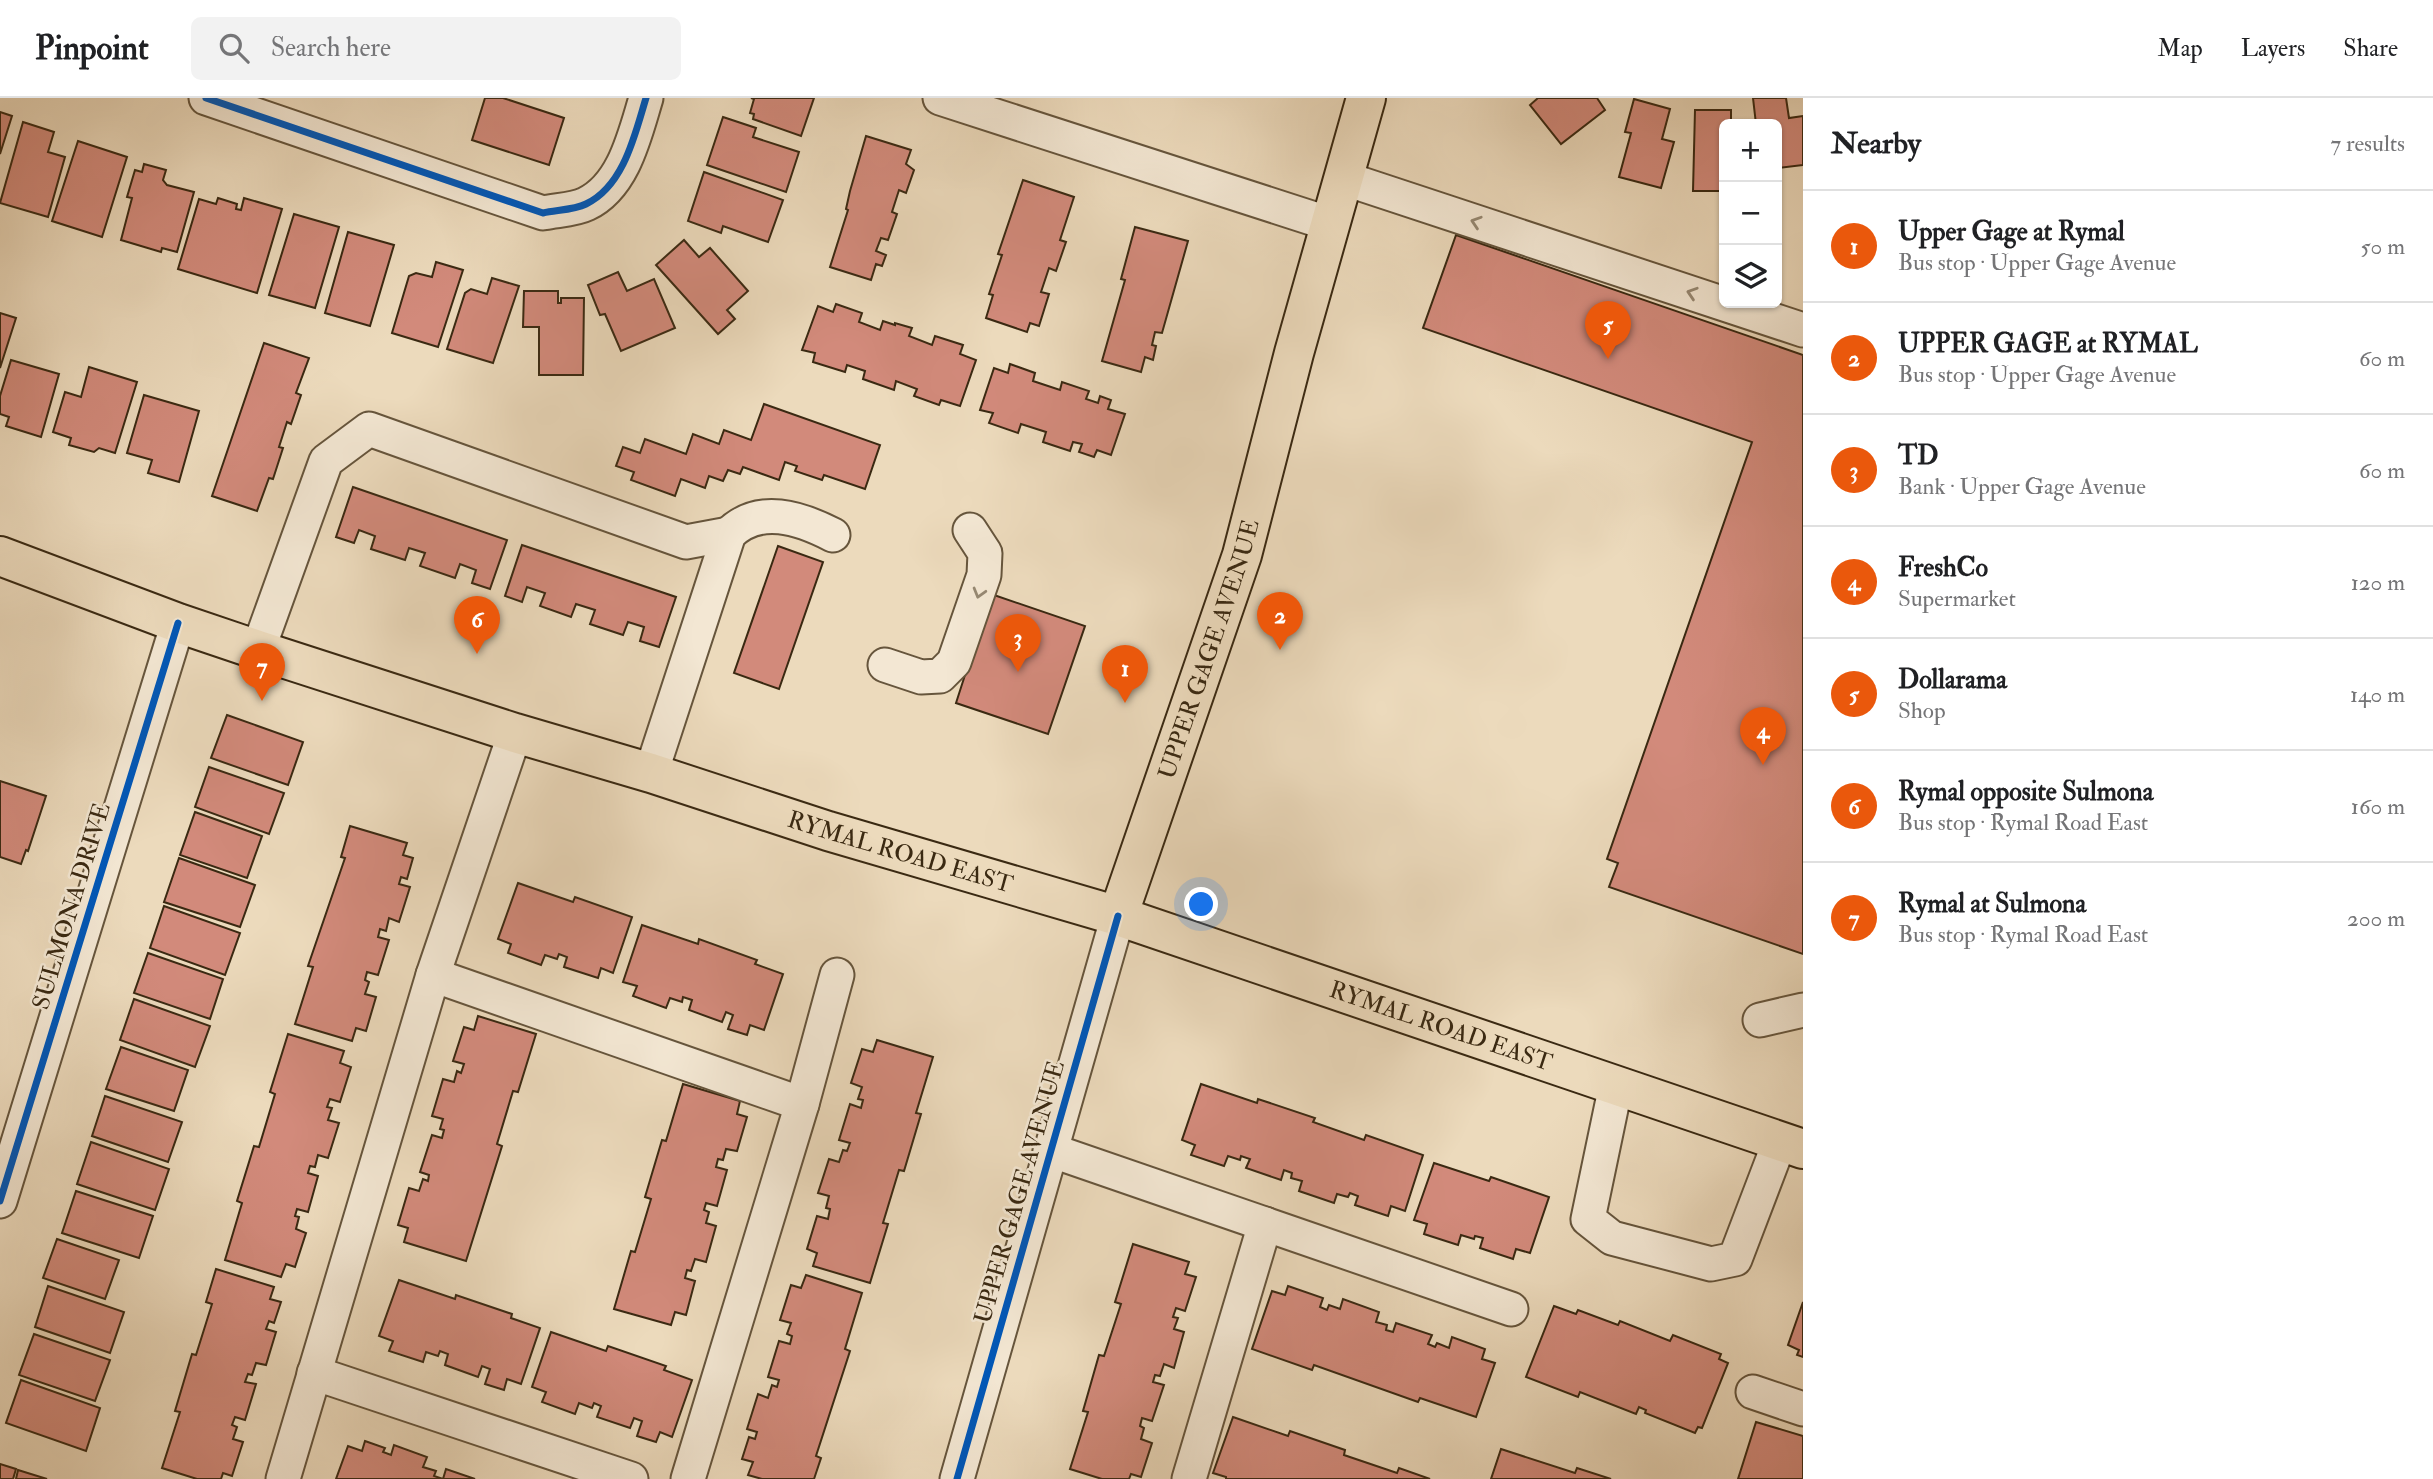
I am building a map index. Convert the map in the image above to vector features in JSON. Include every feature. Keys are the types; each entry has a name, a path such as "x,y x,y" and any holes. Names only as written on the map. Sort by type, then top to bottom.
{"main road":[{"name":"UPPER GAGE AVENUE","path":"1118,916 1242,555 1366,98"},
{"name":"RYMAL ROAD EAST","path":"0,556 258,650 828,831 1118,916 1792,1145"}],"street":[{"path":"206,98 543,213 586,204 610,185 630,152 646,98"},
{"path":"940,98 1330,223"},
{"path":"1343,178 1803,330"},
{"path":"258,650 326,461 369,429 686,542 729,534"},
{"path":"651,773 729,534 738,524 772,515 805,520 833,535"},
{"path":"885,665 920,677 940,676 954,662 984,575 985,552 970,530"},
{"name":"SULMONA DRIVE","path":"0,1201 178,623"},
{"path":"283,1479 433,975 516,733"},
{"name":"UPPER GAGE AVENUE","path":"957,1479 1118,916"},
{"path":"433,975 802,1104"},
{"path":"688,1479 802,1104 837,975"},
{"path":"1760,1020 1803,1010"},
{"path":"1616,1085 1588,1219 1612,1238 1711,1264 1735,1259 1792,1145"},
{"path":"1051,1150 1511,1308"},
{"path":"1189,1479 1265,1224"},
{"path":"314,1373 631,1479"},
{"path":"1753,1392 1803,1409"}],"building":[{"path":"485,98 503,98 564,118 549,165 472,140"},
{"path":"751,98 814,98 801,136 753,119 754,114 750,113 754,99"},
{"path":"1538,98 1597,98 1605,110 1561,144 1530,105"},
{"path":"1753,98 1786,98 1789,118 1803,116 1803,165 1782,167 1782,119 1755,119"},
{"path":"1634,99 1670,109 1662,139 1674,142 1661,188 1619,177 1631,133 1625,132"},
{"path":"1695,110 1731,110 1731,119 1719,119 1719,191 1693,191"},
{"path":"0,112 12,116 0,154"},
{"path":"723,117 756,128 753,137 799,152 786,192 707,165"},
{"path":"23,122 54,132 48,152 65,157 48,217 0,203"},
{"path":"866,136 911,150 906,164 914,170 906,193 899,190 892,212 897,214 888,240 881,238 876,251 886,255 882,266 876,264 871,280 830,267 848,210 850,191"},
{"path":"78,141 127,157 102,237 52,221"},
{"path":"144,164 166,170 163,180 167,185 194,192 177,252 162,248 161,252 121,240 132,198 127,197 135,170 142,172"},
{"path":"704,172 783,200 768,242 723,226 721,233 688,221"},
{"path":"1023,180 1074,197 1060,240 1066,242 1056,271 1049,268 1041,292 1049,294 1039,326 1030,323 1027,332 986,318 993,295 989,294 1002,255 998,254"},
{"path":"218,198 237,204 236,209 241,210 244,198 282,209 257,293 178,269 199,199 216,204"},
{"path":"294,214 339,227 315,308 269,295"},
{"path":"1135,227 1188,241 1162,333 1155,332 1153,360 1145,357 1141,372 1102,361 1125,280 1121,279"},
{"path":"348,232 394,245 370,326 325,313"},
{"path":"1456,235 1803,355 1803,954 1609,887 1618,863 1607,859 1752,442 1423,328"},
{"path":"684,240 699,257 710,248 748,291 727,310 735,319 718,334 656,265"},
{"path":"436,262 463,270 438,347 392,333 409,276 416,273 432,277"},
{"path":"618,272 627,291 654,279 675,328 621,351 605,314 600,315 588,285"},
{"path":"492,278 519,286 493,363 447,349 465,293 471,289 487,294"},
{"path":"524,291 558,291 558,303 561,303 561,298 584,298 583,375 539,375 539,327 523,327"},
{"path":"836,304 862,313 859,322 880,330 883,321 895,323 912,328 909,336 932,345 935,336 963,345 960,354 976,360 960,406 941,400 939,405 914,396 917,389 896,381 894,390 863,379 865,371 847,365 845,372 813,362 815,353 802,350 818,306 833,312"},
{"path":"0,313 16,318 0,368"},
{"path":"264,343 309,358 296,393 301,395 291,424 287,422 279,447 283,448 273,479 269,478 257,511 212,496"},
{"path":"11,360 59,374 41,437 6,426 9,417 0,414 0,396"},
{"path":"1010,364 1035,373 1033,381 1060,390 1062,382 1089,391 1086,399 1098,403 1100,396 1111,400 1108,409 1125,414 1111,455 1097,450 1094,457 1079,452 1082,444 1073,442 1070,451 1043,442 1046,432 1021,424 1018,433 989,423 993,413 980,410 994,368 1008,373"},
{"path":"89,367 137,382 115,453 99,448 94,452 69,445 71,438 53,432 65,392 81,397"},
{"path":"144,395 199,411 179,482 148,473 152,460 127,453"},
{"path":"764,404 880,445 865,489 824,475 822,480 795,471 797,466 785,462 779,480 743,467 740,474 728,470 723,481 709,476 705,488 681,479 675,496 631,480 634,472 616,466 623,447 640,453 645,439 686,454 693,434 719,444 724,430 751,440"},
{"path":"353,487 507,540 490,589 472,583 476,570 460,564 455,578 420,566 425,553 409,548 405,560 371,549 375,536 359,530 354,543 336,537"},
{"path":"522,545 676,597 659,647 640,641 644,627 628,622 623,635 590,624 595,610 576,604 571,617 540,606 545,593 527,587 522,602 505,596"},
{"path":"778,546 823,562 779,689 734,673"},
{"path":"991,594 1085,626 1048,734 956,703"},
{"path":"227,715 303,742 288,785 211,758"},
{"path":"209,767 284,793 269,834 195,807"},
{"path":"0,781 46,796 21,864 0,857"},
{"path":"195,812 262,836 247,878 180,855"},
{"path":"350,826 407,843 403,855 413,858 407,879 401,877 399,884 410,887 399,922 389,918 386,931 380,929 378,937 389,940 378,975 367,972 365,980 369,982 365,994 376,997 366,1031 356,1028 352,1041 295,1024 313,967 308,966 345,858 341,857"},
{"path":"179,858 255,885 240,927 164,902"},
{"path":"518,883 573,902 575,897 632,917 613,973 601,968 598,978 564,967 567,957 559,954 557,959 545,955 541,965 508,953 511,944 498,939"},
{"path":"164,906 240,933 225,975 150,948"},
{"path":"642,925 698,944 699,939 757,960 755,964 783,974 764,1030 750,1025 747,1035 728,1029 733,1015 726,1012 722,1022 689,1010 692,1000 683,997 682,1002 670,998 666,1008 633,996 637,986 623,982"},
{"path":"148,953 223,979 210,1019 134,993"},
{"path":"134,999 210,1026 195,1067 120,1040"},
{"path":"478,1016 536,1034 518,1092 513,1091 497,1144 502,1146 466,1261 404,1242 408,1228 398,1225 409,1188 419,1191 423,1179 428,1181 429,1175 420,1172 432,1135 442,1138 444,1130 440,1129 443,1119 432,1116 443,1079 454,1082 457,1071 461,1073 464,1064 453,1061 464,1027 474,1030"},
{"path":"288,1034 344,1051 340,1063 351,1067 340,1102 330,1099 327,1107 332,1108 328,1120 339,1123 328,1158 318,1155 315,1167 310,1166 308,1173 318,1176 308,1212 297,1209 295,1216 299,1217 296,1229 306,1233 295,1267 286,1264 281,1277 225,1260 242,1203 237,1201 254,1146 259,1147 275,1094 270,1092"},
{"path":"877,1040 933,1057 916,1113 921,1114 904,1171 899,1170 883,1223 888,1224 870,1283 813,1266 817,1253 807,1249 817,1216 828,1219 830,1209 826,1208 829,1196 818,1193 829,1159 839,1162 843,1150 847,1151 850,1143 839,1140 850,1104 861,1108 863,1100 858,1099 862,1087 851,1083 862,1049 873,1052"},
{"path":"121,1047 188,1070 174,1111 106,1089"},
{"path":"683,1084 740,1101 737,1114 747,1117 737,1151 726,1149 723,1160 718,1159 716,1167 727,1170 717,1206 706,1203 704,1210 709,1212 706,1223 716,1226 706,1262 695,1259 691,1271 687,1270 685,1278 695,1281 686,1315 675,1312 671,1325 614,1309 631,1251 635,1252 651,1199 645,1197 662,1140 666,1141"},
{"path":"1201,1084 1257,1103 1258,1099 1315,1118 1313,1122 1364,1140 1366,1135 1423,1155 1405,1211 1391,1206 1388,1216 1355,1205 1358,1196 1350,1193 1348,1197 1337,1194 1334,1203 1299,1191 1302,1181 1291,1178 1292,1173 1284,1170 1281,1180 1246,1168 1250,1159 1241,1156 1240,1160 1228,1156 1224,1166 1191,1155 1195,1145 1182,1140"},
{"path":"105,1096 182,1122 168,1162 92,1136"},
{"path":"91,1142 169,1169 155,1210 77,1184"},
{"path":"1434,1163 1489,1181 1491,1177 1549,1197 1530,1253 1516,1249 1513,1259 1480,1248 1483,1238 1475,1236 1474,1239 1461,1235 1458,1245 1424,1234 1427,1224 1414,1220"},
{"path":"76,1191 153,1216 139,1258 62,1233"},
{"path":"57,1239 119,1260 105,1299 43,1278"},
{"path":"1133,1244 1189,1262 1185,1274 1196,1277 1185,1311 1176,1308 1173,1317 1178,1318 1174,1329 1184,1332 1174,1368 1164,1364 1160,1376 1155,1375 1153,1382 1164,1385 1152,1421 1142,1418 1140,1426 1144,1428 1141,1439 1152,1443 1141,1477 1131,1474 1129,1479 1102,1479 1070,1469 1088,1412 1083,1411 1099,1355 1104,1356 1121,1304 1115,1302"},
{"path":"216,1269 274,1287 270,1299 281,1302 274,1323 269,1321 266,1329 276,1332 266,1365 256,1363 252,1375 248,1374 245,1382 256,1384 245,1420 235,1417 232,1425 237,1427 233,1439 243,1442 232,1476 223,1473 221,1479 197,1479 162,1468 180,1412 175,1411 192,1354 196,1355 212,1304 206,1302"},
{"path":"806,1275 862,1293 845,1349 850,1351 816,1456 821,1458 814,1479 762,1479 748,1475 753,1462 742,1459 749,1437 755,1439 757,1432 747,1429 758,1394 768,1398 772,1385 777,1387 779,1380 768,1377 779,1341 790,1344 792,1336 787,1334 791,1323 780,1320 791,1285 801,1288"},
{"path":"399,1280 512,1314 511,1318 540,1328 521,1384 507,1379 504,1390 485,1384 490,1369 482,1366 478,1377 445,1365 448,1354 440,1351 438,1356 426,1352 423,1362 389,1351 393,1341 379,1336"},
{"path":"48,1286 124,1312 110,1353 35,1327"},
{"path":"1288,1286 1323,1298 1320,1307 1327,1310 1329,1305 1340,1309 1343,1299 1379,1312 1376,1322 1387,1325 1386,1330 1393,1332 1396,1323 1432,1335 1428,1344 1435,1347 1437,1343 1449,1348 1452,1337 1485,1349 1482,1359 1495,1363 1476,1417 1420,1398 1418,1402 1314,1365 1312,1370 1252,1349 1272,1291 1285,1295"},
{"path":"1803,1302 1803,1357 1797,1355 1799,1350 1788,1345"},
{"path":"1554,1306 1576,1314 1578,1310 1618,1325 1620,1321 1670,1341 1673,1335 1721,1354 1719,1359 1728,1363 1702,1428 1698,1427 1695,1433 1645,1413 1646,1410 1639,1407 1636,1414 1580,1392 1578,1397 1526,1377"},
{"path":"551,1332 606,1351 608,1346 666,1366 664,1370 692,1380 672,1437 660,1432 656,1442 637,1436 642,1421 634,1418 630,1428 597,1417 601,1406 594,1403 592,1408 579,1403 575,1414 542,1402 546,1392 532,1387"},
{"path":"34,1334 110,1360 95,1401 19,1375"},
{"path":"21,1380 100,1408 86,1451 6,1423"},
{"path":"1233,1417 1288,1436 1290,1431 1345,1450 1344,1455 1397,1473 1399,1468 1430,1479 1226,1479 1213,1473"},
{"path":"1756,1422 1803,1436 1803,1479 1738,1479"},
{"path":"365,1441 385,1448 383,1452 391,1455 394,1445 427,1457 423,1467 436,1471 434,1476 443,1479 336,1479 348,1446 362,1451"},
{"path":"1501,1449 1575,1473 1577,1468 1611,1479 1491,1479"},
{"path":"0,1464 16,1469 13,1479 0,1479"},
{"path":"446,1469 475,1479 443,1479"},
{"path":"18,1470 47,1479 16,1479"}],"cycle path":[{"path":"206,98 543,213 586,204 610,185 626,158 646,98"},
{"path":"0,1201 178,623"},
{"path":"957,1479 1118,916"}],"place":[{"name":"Dollarama","path":"1608,359"},
{"name":"UPPER GAGE at RYMAL","path":"1280,650"},
{"name":"Rymal opposite Sulmona","path":"477,654"},
{"name":"TD","path":"1018,672"},
{"name":"Rymal at Sulmona","path":"262,701"},
{"name":"Upper Gage at Rymal","path":"1125,703"},
{"name":"FreshCo","path":"1763,765"}]}
